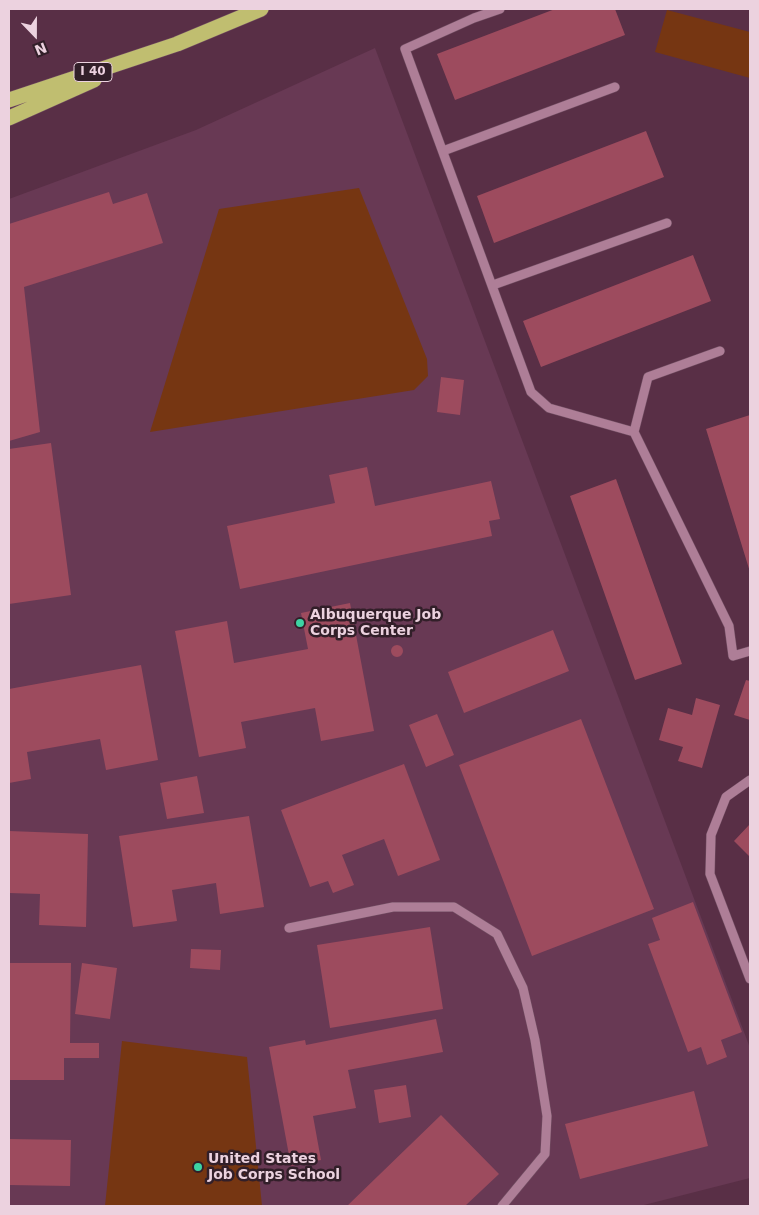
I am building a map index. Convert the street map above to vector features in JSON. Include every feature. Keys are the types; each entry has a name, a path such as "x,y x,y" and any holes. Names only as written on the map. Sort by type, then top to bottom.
{"highway":[{"name":"I 40","path":"9,100 177,44 261,9"},
{"path":"9,118 177,44"}],"street":[{"path":"500,9 405,49 531,392 549,408 634,432"},
{"path":"443,151 615,87"},
{"path":"493,285 667,223"},
{"path":"720,351 648,377 634,432 729,626 733,656 750,651"},
{"path":"750,780 726,796 711,835 710,874 750,979"},
{"path":"289,928 393,907 454,907 497,934 522,988 535,1040 547,1116 544,1154 502,1206"}],"shaded area":[{"path":"667,10 750,32 750,78 655,52"},
{"name":"Albuquerque Job Corps Center","path":"375,48 750,1048 750,1178 640,1206 9,1206 9,199 196,130"},
{"path":"359,188 427,359 428,376 414,390 150,432 219,209"},
{"path":"122,1041 247,1057 262,1206 105,1206"}],"building":[{"path":"555,9 615,9 625,35 455,100 437,54"},
{"path":"646,131 664,177 494,243 477,196"},
{"path":"109,192 113,204 147,193 163,243 24,287 40,432 9,441 9,224"},
{"path":"693,255 711,301 541,367 523,321"},
{"path":"441,377 464,380 460,415 437,412"},
{"path":"750,415 750,572 706,429"},
{"path":"51,443 71,595 9,604 9,449"},
{"path":"367,467 375,506 491,481 500,519 489,521 492,536 240,589 227,526 335,503 329,475"},
{"path":"616,479 682,664 635,680 570,496"},
{"path":"350,603 374,731 321,741 315,708 241,722 246,748 199,757 175,631 227,621 234,663 308,649 301,613"},
{"path":"553,630 569,671 464,713 448,672"},
{"path":"395,645 399,645 403,651 399,657 395,657 391,653 391,649"},
{"path":"141,665 158,760 106,770 100,739 27,752 31,779 9,783 9,689"},
{"path":"746,680 750,681 750,720 734,715"},
{"path":"696,698 720,705 702,768 678,761 683,747 659,740 668,708 692,715"},
{"path":"437,714 454,755 426,767 409,725"},
{"path":"581,719 654,909 532,956 459,765"},
{"path":"404,764 440,860 398,876 384,839 342,855 354,885 333,893 328,881 310,887 281,810"},
{"path":"197,776 204,813 167,819 160,783"},
{"path":"249,816 264,907 220,914 216,883 172,890 177,921 133,927 119,836"},
{"path":"750,824 750,857 734,841"},
{"path":"9,831 88,834 86,927 39,925 40,894 9,893"},
{"path":"693,902 742,1032 721,1040 727,1057 707,1065 701,1047 688,1052 648,944 660,940 652,918"},
{"path":"430,927 443,1009 330,1028 317,945"},
{"path":"191,949 221,950 220,970 190,968"},
{"path":"9,963 71,963 70,1043 99,1043 99,1058 64,1058 64,1080 9,1080"},
{"path":"82,963 117,968 110,1019 75,1014"},
{"path":"436,1019 443,1052 348,1070 356,1108 313,1116 321,1160 291,1166 269,1047 305,1040 306,1045"},
{"path":"406,1085 411,1117 379,1123 374,1090"},
{"path":"694,1091 708,1146 580,1179 565,1124"},
{"path":"441,1115 499,1174 465,1206 347,1206"},
{"path":"9,1139 71,1140 70,1186 9,1185"}],"place":[{"name":"Albuquerque Job Corps Center","path":"300,623"},
{"name":"United States Job Corps School","path":"198,1167"}]}
